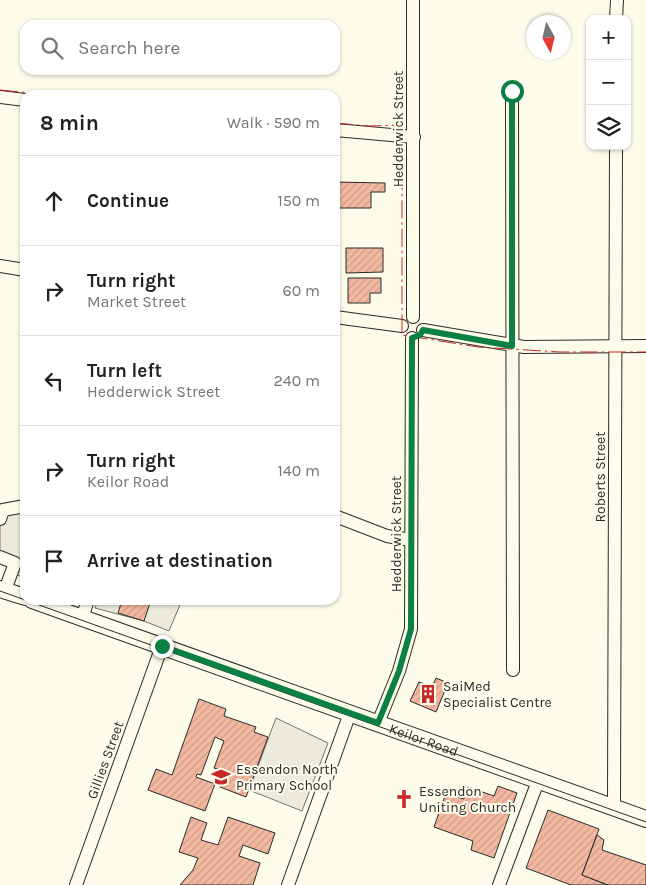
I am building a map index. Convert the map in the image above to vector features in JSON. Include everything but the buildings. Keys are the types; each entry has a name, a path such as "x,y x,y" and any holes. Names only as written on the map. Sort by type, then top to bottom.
{"main road":[{"path":"2,589 20,596"},
{"name":"Keilor Road","path":"47,605 646,819"}],"street":[{"name":"Hedderwick Street","path":"413,0 413,317"},
{"path":"616,0 616,15"},
{"path":"512,91 514,670"},
{"path":"0,97 20,99"},
{"path":"340,131 414,138"},
{"name":"Roberts Street","path":"612,807 614,801 616,150"},
{"path":"0,266 20,269"},
{"path":"413,317 421,321 423,330 420,335 412,338 403,333 402,326 407,319 413,317"},
{"path":"340,318 402,326"},
{"path":"423,330 512,346 646,346"},
{"name":"Hedderwick Street","path":"378,723 409,639 412,338"},
{"path":"1,513 20,507"},
{"path":"340,518 387,536 411,540"},
{"path":"0,558 15,563 2,589"},
{"path":"82,618 86,605"},
{"name":"Gillies Street","path":"76,885 162,646"},
{"path":"288,885 350,713"},
{"path":"499,885 538,781"}],"shaded area":[{"path":"20,501 20,576 7,571 8,567 0,564 0,504"},
{"path":"96,605 180,605 169,631 144,621 95,608"},
{"path":"276,718 328,743 302,811 249,790"}],"tram line":[{"path":"0,591 20,598"},
{"path":"39,605 646,822"}],"power":[{"path":"0,90 20,92"},
{"path":"340,123 370,126 402,125 402,335 478,347 560,352 646,352"}],"place":[{"name":"SaiMed Specialist Centre","path":"428,694"},
{"name":"Essendon North Primary School","path":"221,777"},
{"name":"Essendon Uniting Church","path":"404,799"}],"route":[{"path":"162,646 378,723 399,671 411,629 412,338 420,335 423,330 512,346 512,91"}]}
